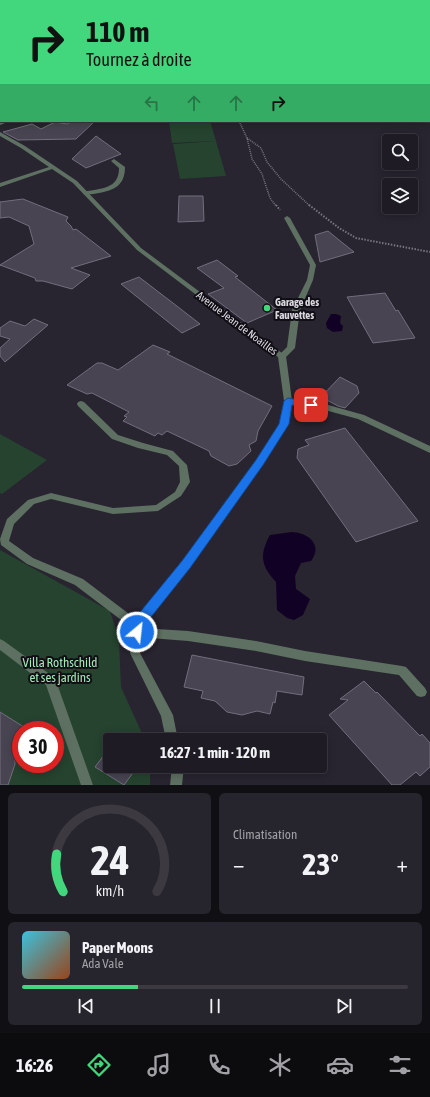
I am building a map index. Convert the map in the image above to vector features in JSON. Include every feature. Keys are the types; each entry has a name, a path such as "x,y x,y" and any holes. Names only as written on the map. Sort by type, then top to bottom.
{"street":[{"name":"Avenue Jean de Noailles","path":"0,134 75,182 139,249 282,356 288,401 284,424 259,463 137,629"},
{"path":"85,193 108,189 120,182 123,176 122,167 114,161"},
{"path":"0,185 53,167"},
{"path":"282,356 291,348 296,310 310,280 313,265 304,246 287,218"},
{"path":"288,401 321,406 361,418 430,450"},
{"path":"81,404 94,418 116,437 141,446 170,453 183,465 185,482 178,494 158,508 113,511 51,496 30,502 10,522 4,542 30,561 78,582 137,629 256,646 305,656 402,671 421,692"},
{"path":"137,629 136,653 167,715 171,733"},
{"path":"0,644 51,682 87,785"},
{"path":"176,785 177,773"}],"path":[{"path":"238,122 247,138 252,159 262,174 270,198 287,218"},
{"path":"247,138 261,148 267,162 281,179 314,210 339,228 356,238 430,252"}],"green space":[{"path":"169,122 210,122 216,141 172,143"},
{"path":"216,141 226,176 180,179 173,144"},
{"path":"0,434 47,460 2,494 0,493"},
{"name":"Villa Rothschild et ses jardins","path":"0,550 110,611 119,640 121,687 142,733 103,733 103,773 150,773 150,785 0,785"}],"shaded area":[{"path":"331,314 341,316 340,323 343,326 342,331 333,332 327,328 326,323"},
{"path":"292,532 309,537 315,545 314,555 311,561 301,563 295,576 296,589 310,599 303,615 294,620 287,618 277,610 276,582 267,571 263,560 264,549 270,535"}],"building":[{"path":"55,122 67,124 71,122 94,122 76,139 18,140 3,132 32,124 41,129"},
{"path":"96,136 121,154 86,168 72,159"},
{"path":"179,196 203,196 204,221 178,222"},
{"path":"23,199 68,217 66,221 73,230 76,229 111,256 71,268 90,275 72,289 43,281 36,281 35,278 0,265 34,244 29,226 9,217 0,218 0,202"},
{"path":"328,231 354,252 320,262 315,235"},
{"path":"217,260 238,276 235,277 277,310 247,323 208,294 224,288 197,268"},
{"path":"139,277 200,324 182,333 121,284"},
{"path":"385,293 396,311 398,310 415,338 373,343 347,297"},
{"path":"34,319 48,325 5,362 0,356 0,348 10,339 0,336 0,328 10,321 25,326"},
{"path":"153,345 170,352 167,354 272,406 258,431 256,441 249,445 251,451 237,464 229,466 211,456 209,451 167,431 162,435 158,433 155,436 123,421 127,417 124,416 129,412 92,393 87,394 67,385 97,363 102,363 118,370"},
{"path":"340,377 357,386 359,393 345,408 321,397"},
{"path":"345,428 418,521 356,542 297,458 298,449 309,445 305,440"},
{"path":"192,655 304,677 302,695 277,691 275,703 273,702 270,714 257,711 242,715 227,712 215,701 201,698 203,691 184,687"},
{"path":"364,681 376,693 377,692 420,736 422,734 430,743 430,767 420,776 416,772 400,785 392,785 329,715 348,700 340,699"},
{"path":"0,712 14,721 12,721 12,773 8,785 0,785"},
{"path":"103,756 103,772 95,767"},
{"path":"105,773 133,773 124,785"}],"place":[{"name":"Garage des Fauvettes","path":"267,308"}],"route":[{"path":"137,632 137,626 186,564 259,463 284,424 288,401 311,405"}]}
